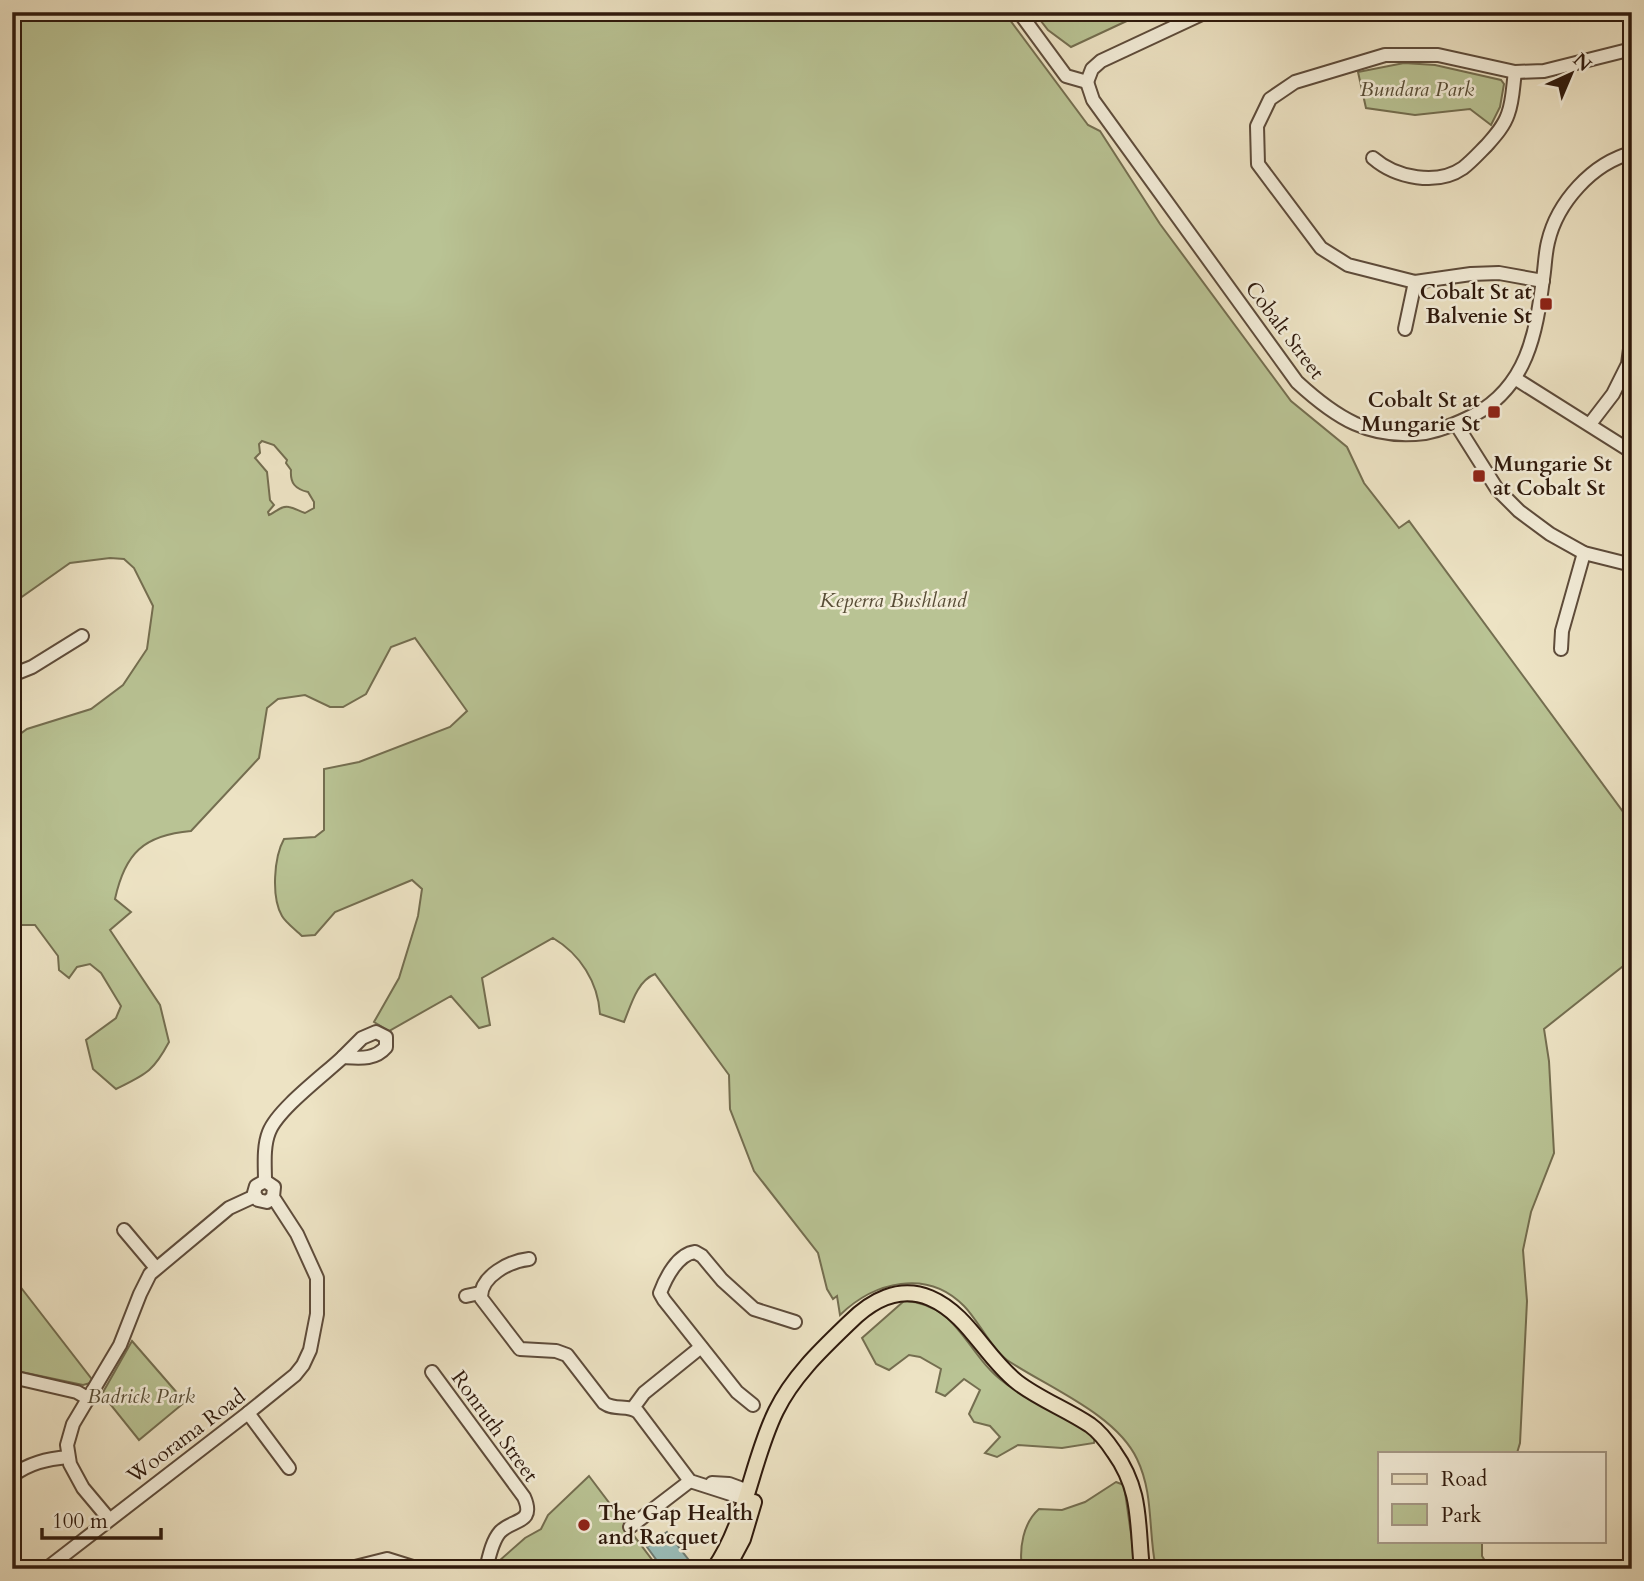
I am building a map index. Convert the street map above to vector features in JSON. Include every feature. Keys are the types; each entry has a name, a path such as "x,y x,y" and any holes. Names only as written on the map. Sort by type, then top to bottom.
{"main road":[{"path":"725,1567 797,1379 812,1359 862,1310 876,1300 895,1294 915,1294 942,1304 959,1317 1006,1373 1027,1390 1092,1426 1109,1444 1124,1466 1133,1487 1139,1511 1142,1569"}],"street":[{"path":"1019,12 1066,76 1087,82 1092,69 1101,61 1206,12"},
{"path":"1543,281 1499,273 1415,282 1348,265 1321,248 1258,164 1256,126 1270,99 1295,82 1385,55 1438,55 1515,72 1544,71 1632,49"},
{"path":"1373,158 1382,166 1428,179 1447,176 1462,169 1501,129 1508,114 1515,72"},
{"name":"Cobalt Street","path":"1087,82 1093,100 1297,382 1333,412 1374,432 1405,435 1434,431 1456,424 1485,409 1516,379 1529,352 1548,242 1559,214 1574,190 1596,171 1632,153"},
{"path":"1405,328 1415,282"},
{"path":"1590,424 1613,394 1628,364 1632,334"},
{"path":"1516,379 1632,452"},
{"path":"1456,424 1493,482 1511,504 1542,528 1584,553 1632,565"},
{"path":"1561,649 1562,631 1584,553"},
{"path":"12,674 32,667 82,636"},
{"path":"255,1196 256,1186 265,1181 267,1141 273,1125 344,1057"},
{"name":"Woorama Road","path":"51,1567 248,1413 295,1375 303,1365 310,1350 317,1314 319,1293 314,1267 291,1223 273,1197 274,1187 265,1181"},
{"path":"255,1196 264,1202 273,1197"},
{"path":"109,1519 75,1475 68,1457 69,1435 120,1345 145,1282 156,1268 229,1208 255,1196"},
{"path":"124,1230 156,1268"},
{"path":"754,1405 737,1392 660,1293 675,1266 688,1253 699,1253 722,1280 754,1309 795,1322"},
{"path":"528,1259 513,1261 486,1281 480,1293 520,1349 563,1352 604,1403 609,1407 633,1408 694,1482 750,1496"},
{"path":"466,1296 480,1293"},
{"path":"633,1408 644,1393 701,1347"},
{"name":"Ronruth Street","path":"432,1372 524,1497 528,1507 524,1518 498,1534 486,1569"},
{"path":"12,1377 77,1392 89,1399"},
{"path":"248,1413 289,1468"},
{"path":"12,1476 26,1466 48,1459 68,1457"},
{"path":"630,1527 694,1482"},
{"path":"347,1569 387,1559 419,1569"}],"green space":[{"name":"Keperra Bushland","path":"12,12 1004,12 1088,125 1100,131 1160,224 1291,401 1347,447 1364,483 1399,528 1409,521 1624,813 1632,814 1632,959 1544,1029 1549,1061 1554,1153 1531,1212 1523,1250 1527,1301 1520,1443 1517,1452 1378,1452 1378,1542 1482,1542 1482,1556 1490,1569 1156,1569 1146,1486 1137,1459 1127,1443 1097,1415 1002,1356 964,1306 949,1294 934,1287 917,1283 901,1284 869,1294 840,1315 837,1296 833,1299 827,1289 818,1253 754,1171 730,1109 729,1075 655,974 639,988 624,1022 600,1014 596,991 586,970 571,952 553,938 482,978 490,1025 479,1028 451,996 389,1031 374,1022 399,978 418,916 422,889 412,880 335,912 315,935 302,936 284,919 279,908 275,888 276,866 284,839 315,837 324,830 324,769 359,762 450,727 467,711 415,638 391,647 366,694 343,707 330,707 305,695 278,699 267,708 259,758 191,831 175,833 149,842 131,858 124,870 115,899 131,912 110,930 160,1005 169,1042 148,1071 116,1089 93,1069 86,1040 116,1018 121,1006 101,973 90,964 77,967 69,978 59,970 58,956 35,925 12,925 12,740 27,729 91,709 123,685 147,649 153,606 134,568 124,559 110,558 70,563 16,601 12,601","holes":["262,441 274,445 287,460 294,485 308,492 314,502 314,508 305,513 286,507 269,515 268,512 274,505 270,500 267,472 255,458 260,453 259,444"]},
{"path":"1034,12 1146,12 1071,47 1048,30"},
{"name":"Bundara Park","path":"1404,63 1435,65 1501,80 1504,84 1500,107 1491,125 1470,109 1415,115 1366,108 1358,72"},
{"path":"12,1276 94,1382 83,1385 12,1370"},
{"path":"904,1301 923,1304 938,1311 1005,1383 1095,1434 1094,1443 1062,1448 1018,1445 997,1457 985,1453 1000,1437 990,1426 974,1422 969,1414 980,1390 964,1379 945,1396 936,1392 941,1369 920,1357 909,1355 889,1370 876,1364 862,1338"},
{"name":"Badrick Park","path":"132,1341 185,1402 139,1440 102,1394"},
{"name":"The Gap Health and Racquet","path":"589,1476 659,1569 502,1569 499,1561 525,1538 541,1529 548,1515"},
{"path":"1116,1482 1124,1485 1136,1569 1022,1569 1023,1536 1029,1521 1039,1509 1062,1510 1085,1502"}],"water":[{"path":"667,1532 694,1569 663,1569 647,1547"}],"place":[{"name":"Cobalt St at Balvenie St","path":"1546,304"},
{"name":"Cobalt St at Mungarie St","path":"1494,412"},
{"name":"Mungarie St at Cobalt St","path":"1479,476"},
{"name":"The Gap Health and Racquet","path":"584,1525"}]}
